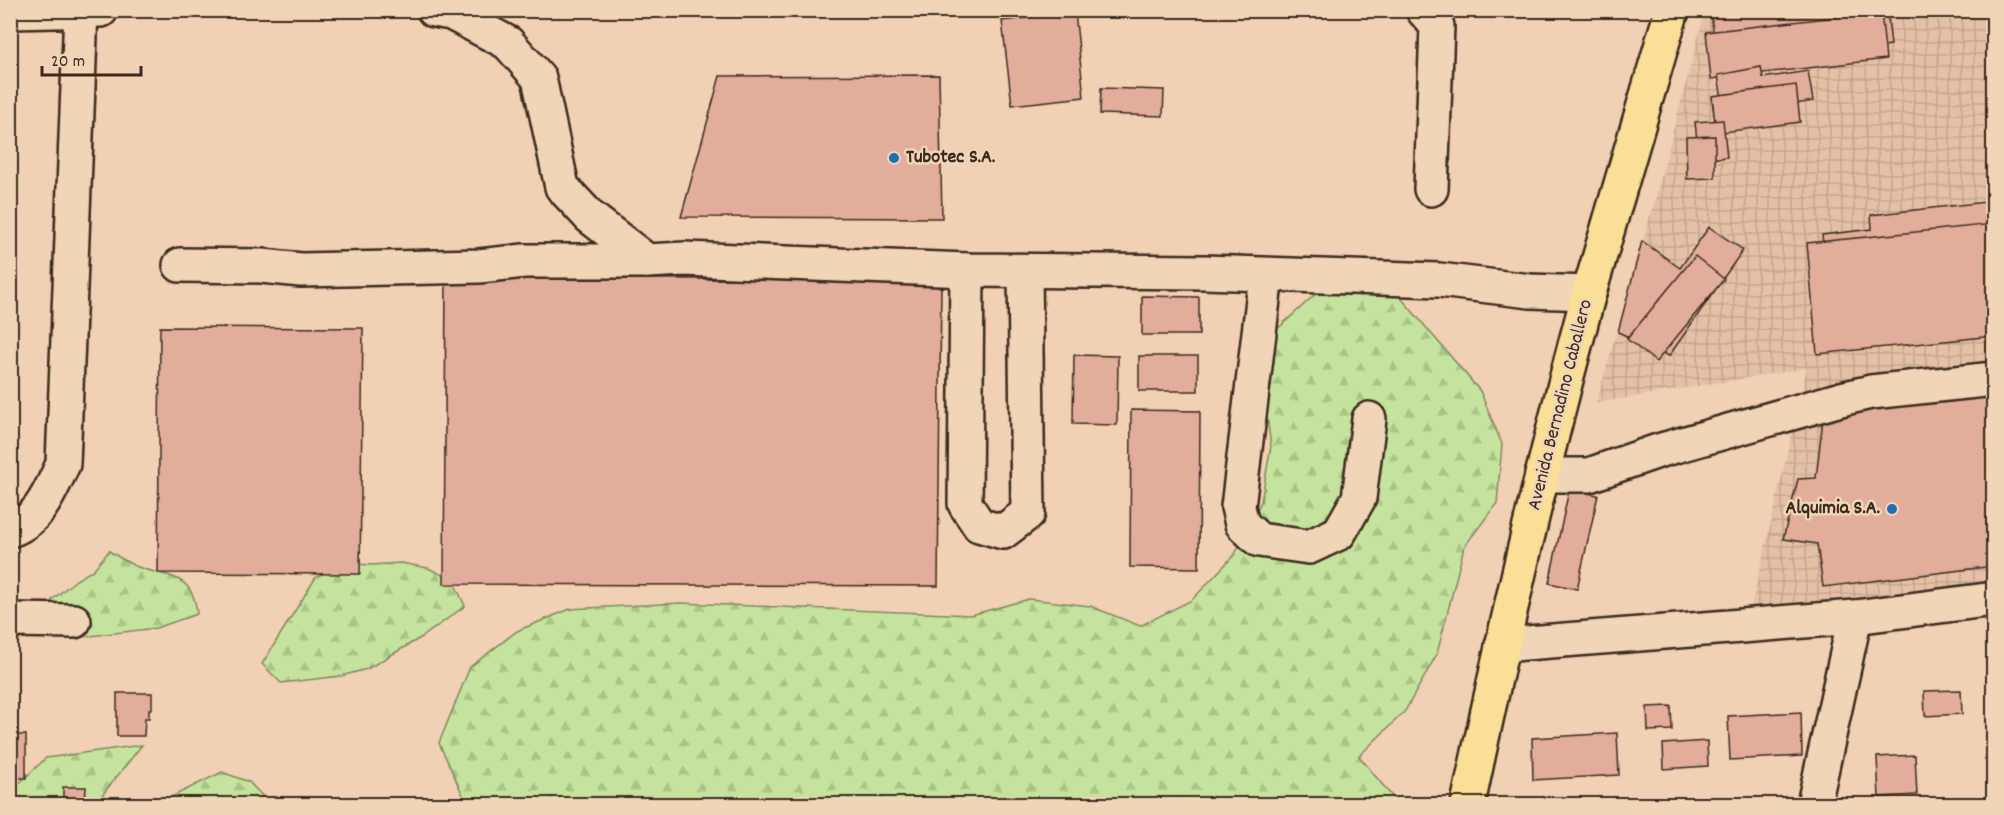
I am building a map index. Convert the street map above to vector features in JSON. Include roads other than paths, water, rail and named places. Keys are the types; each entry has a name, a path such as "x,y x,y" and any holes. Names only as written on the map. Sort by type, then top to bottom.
{"main road":[{"name":"Avenida Bernadino Caballero","path":"1468,804 1542,475 1589,293 1672,10"}],"street":[{"path":"10,12 102,10"},
{"path":"434,10 451,13 508,43 539,78 562,187 590,217 647,261"},
{"path":"1423,10 1437,26 1431,189"},
{"path":"10,530 23,526 44,503 63,464 81,11"},
{"path":"180,265 262,266 301,270 479,266 524,261 684,259 967,270 1204,272 1439,280 1530,291 1589,293"},
{"path":"967,270 965,504 978,525 1003,532 1028,513 1025,271"},
{"path":"1266,275 1238,507 1242,524 1259,540 1310,547 1339,534 1359,498 1369,419"},
{"path":"1542,475 1562,477 1589,475 1658,451 1841,399 1871,393 1994,379"},
{"path":"1502,645 1855,617 1994,599"},
{"path":"1814,804 1855,617"},
{"path":"10,620 74,621"}],"place":[{"name":"Tubotec S.A.","path":"894,158"},
{"name":"Alquimia S.A.","path":"1892,509"}]}
